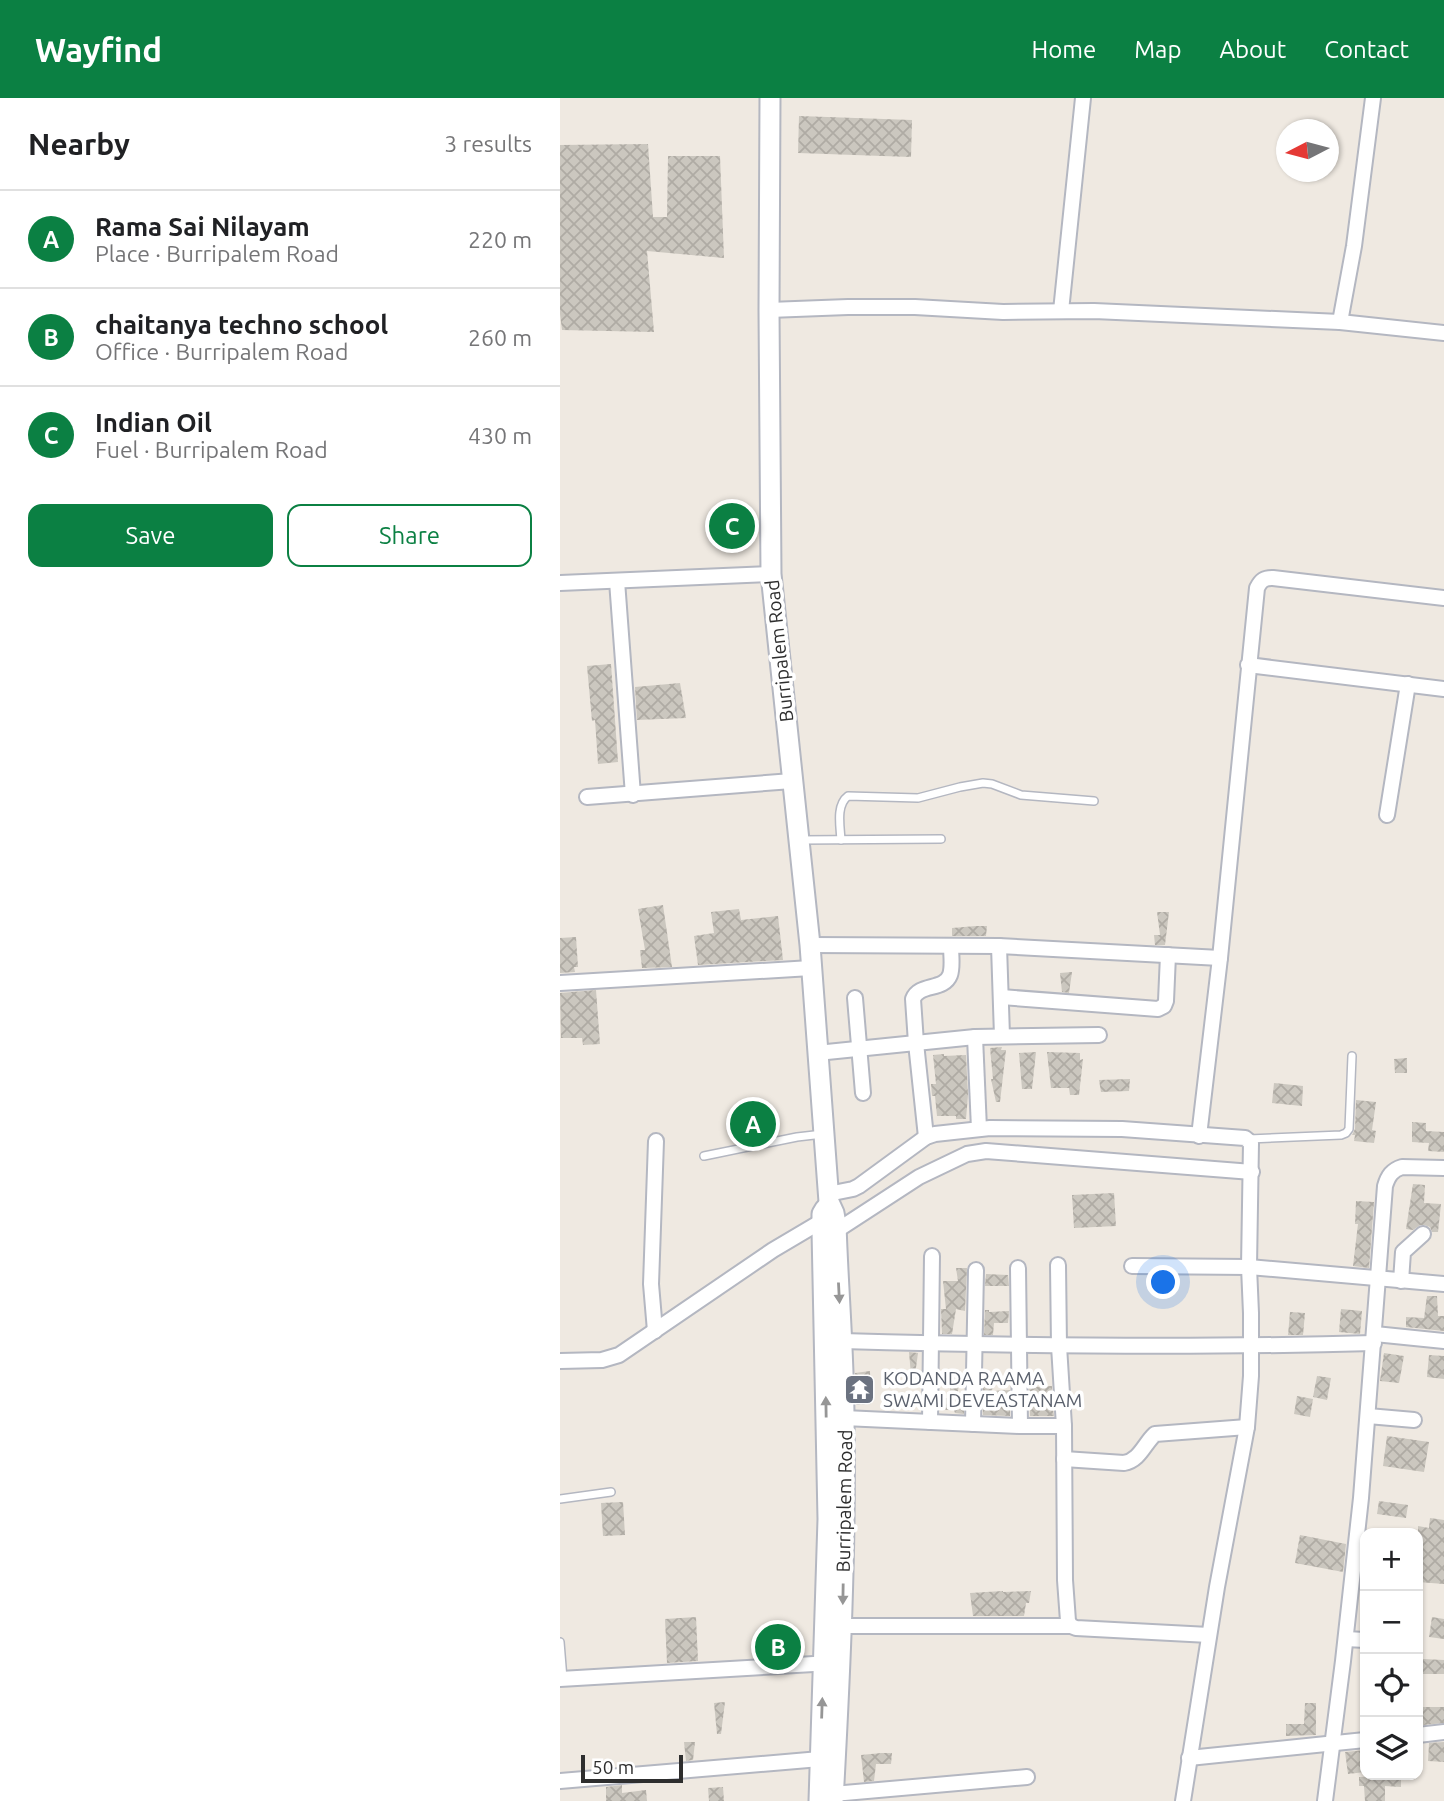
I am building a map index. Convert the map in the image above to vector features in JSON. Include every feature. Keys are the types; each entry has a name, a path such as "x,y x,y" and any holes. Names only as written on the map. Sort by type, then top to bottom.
{"main road":[{"name":"Burripalem Road","path":"770,98 771,573 792,781 804,840 811,968 825,1052 823,1134 842,1341 845,1418 842,1626 832,1663 820,1759 828,1799"},
{"name":"Burripalem Road","path":"828,1799 832,1663 829,1212"}],"street":[{"path":"1060,312 1083,98"},
{"path":"1340,322 1354,246 1373,98"},
{"path":"769,310 915,307 1003,312 1094,311 1340,322 1444,333"},
{"path":"560,583 771,573"},
{"path":"1199,1136 1220,958 1256,587 1260,581 1267,578 1444,598"},
{"path":"617,581 633,795"},
{"path":"1248,665 1444,689"},
{"path":"1387,815 1408,684"},
{"path":"587,797 792,781"},
{"path":"810,945 999,946 1220,958"},
{"path":"926,1137 912,1006 915,993 949,979 951,946"},
{"path":"999,946 1002,1036"},
{"path":"1001,997 1158,1009 1164,1006 1166,1001 1168,955"},
{"path":"560,983 811,968"},
{"path":"855,998 854,1050 863,1093"},
{"path":"825,1052 975,1037 1099,1035"},
{"path":"975,1037 979,1129"},
{"path":"560,1362 610,1359 619,1355 829,1212 853,1189 926,1137 979,1129 1122,1129 1248,1139 1252,1147 1252,1172 1249,1267 1251,1376 1247,1427 1182,1801"},
{"path":"655,1331 651,1284 656,1141"},
{"path":"829,1212 975,1152 1252,1172"},
{"path":"1325,1801 1361,1499 1385,1186 1392,1172 1402,1167 1444,1168"},
{"path":"1401,1280 1403,1252 1423,1234"},
{"path":"930,1422 932,1256"},
{"path":"1058,1265 1065,1459 1066,1602 1071,1626"},
{"path":"1132,1266 1249,1267 1444,1284"},
{"path":"1018,1268 1020,1426"},
{"path":"973,1424 976,1270"},
{"path":"842,1341 1018,1346 1251,1346 1374,1338 1444,1341"},
{"path":"1368,1416 1414,1420"},
{"path":"845,1418 1064,1426"},
{"path":"1065,1459 1132,1462 1155,1433 1247,1427"},
{"path":"842,1626 1071,1626 1209,1635"},
{"path":"1346,1639 1360,1640"},
{"path":"561,1679 832,1663"},
{"path":"1423,1734 1444,1732"},
{"path":"1189,1758 1360,1741"},
{"path":"560,1781 820,1759"},
{"path":"828,1799 1027,1777"}],"lane":[{"path":"841,840 840,808 842,801 848,796 918,798 983,783 1021,795 1094,801"},
{"path":"804,840 941,839"},
{"path":"1248,1139 1346,1133 1349,1129 1352,1056"},
{"path":"704,1156 823,1134"},
{"path":"560,1499 611,1492"},
{"path":"560,1642 561,1679"}],"building":[{"path":"799,116 912,120 911,157 798,153"},
{"path":"648,144 653,217 667,217 668,156 720,156 724,258 647,251 654,332 562,330 560,145"},
{"path":"611,664 618,762 598,764 587,666"},
{"path":"680,683 686,718 637,720 635,687"},
{"path":"663,905 672,967 642,968 640,950 645,950 638,909"},
{"path":"739,909 741,920 778,916 783,960 698,965 694,936 714,933 711,912"},
{"path":"1157,912 1169,912 1165,945 1155,945 1154,935 1160,935"},
{"path":"987,926 986,936 952,936 952,928"},
{"path":"576,937 578,967 574,967 575,972 560,973 560,938"},
{"path":"1072,972 1069,993 1062,992 1060,973"},
{"path":"596,990 600,1044 583,1045 582,1038 561,1038 560,993"},
{"path":"1002,1047 1001,1050 1006,1050 1000,1102 996,1102 991,1079 990,1048"},
{"path":"1036,1052 1032,1089 1022,1089 1019,1053"},
{"path":"1047,1052 1080,1053 1080,1060 1083,1059 1079,1095 1070,1095 1069,1088 1051,1088"},
{"path":"933,1055 966,1055 966,1119 937,1116 931,1084 936,1084"},
{"path":"1407,1058 1407,1073 1395,1073 1394,1059"},
{"path":"1130,1079 1129,1091 1101,1092 1099,1080"},
{"path":"1274,1083 1303,1086 1302,1106 1272,1103"},
{"path":"1356,1100 1376,1102 1372,1130 1376,1131 1374,1143 1354,1141 1355,1135 1352,1135 1355,1129"},
{"path":"761,1108 763,1138 744,1139 743,1109"},
{"path":"1412,1122 1426,1123 1426,1131 1444,1132 1444,1152 1428,1151 1429,1143 1412,1142"},
{"path":"1413,1184 1425,1185 1424,1203 1441,1204 1438,1232 1432,1232 1430,1227 1425,1225 1413,1230 1406,1229"},
{"path":"1114,1193 1116,1226 1074,1228 1072,1195"},
{"path":"1356,1201 1374,1202 1369,1268 1353,1266 1358,1224 1355,1224"},
{"path":"956,1268 967,1268 965,1311 956,1309 952,1334 942,1334 941,1309 946,1309 943,1281 958,1281"},
{"path":"986,1274 1008,1275 1009,1286 985,1286"},
{"path":"1427,1296 1437,1296 1438,1316 1444,1316 1444,1331 1406,1327 1406,1317 1424,1318"},
{"path":"1341,1309 1362,1311 1360,1334 1339,1332"},
{"path":"985,1310 1009,1311 1008,1323 994,1323 993,1335 984,1335"},
{"path":"1290,1312 1305,1313 1303,1335 1288,1335"},
{"path":"909,1352 918,1353 915,1375 911,1375"},
{"path":"1384,1353 1404,1356 1399,1383 1380,1381"},
{"path":"1429,1355 1444,1356 1444,1379 1427,1377"},
{"path":"948,1370 960,1370 958,1392 964,1392 964,1414 955,1413 954,1410 940,1410 940,1398 951,1398"},
{"name":"KODANDA RAAMA SWAMI DEVEASTANAM","path":"870,1371 871,1404 856,1405 855,1373"},
{"path":"1317,1376 1331,1378 1327,1400 1313,1397"},
{"path":"1029,1382 1034,1382 1034,1387 1052,1386 1051,1409 1054,1416 1030,1416"},
{"path":"983,1386 993,1386 992,1391 1010,1390 1010,1416 983,1415"},
{"path":"1297,1396 1313,1399 1310,1417 1294,1414"},
{"path":"1387,1436 1429,1442 1424,1472 1383,1466"},
{"path":"1379,1501 1408,1505 1406,1518 1377,1514"},
{"path":"623,1502 625,1535 603,1536 601,1503"},
{"path":"1430,1518 1444,1520 1444,1584 1423,1582 1423,1528 1418,1526 1429,1528"},
{"path":"1300,1535 1346,1544 1343,1572 1295,1563"},
{"path":"1031,1591 1024,1616 973,1616 970,1593"},
{"path":"696,1617 698,1661 667,1663 665,1619"},
{"path":"1432,1617 1444,1619 1444,1639 1429,1637"},
{"path":"1423,1659 1444,1660 1444,1674 1423,1674"},
{"path":"725,1702 721,1734 717,1734 714,1703"},
{"path":"1305,1703 1316,1703 1316,1735 1286,1736 1286,1724 1304,1724"},
{"path":"1423,1707 1444,1707 1444,1723 1423,1725"},
{"path":"684,1742 695,1742 693,1760 686,1761"},
{"path":"1444,1742 1444,1762 1428,1761 1429,1743"},
{"path":"1360,1750 1360,1773 1348,1774 1345,1752"},
{"path":"892,1753 891,1764 876,1764 874,1781 864,1782 861,1755"},
{"path":"1359,1777 1360,1780 1401,1780 1401,1787 1385,1786 1385,1801 1365,1801 1364,1786 1359,1786"},
{"path":"622,1785 622,1793 646,1790 647,1801 606,1801 606,1787"},
{"path":"723,1787 724,1801 709,1801 708,1788"}],"place":[{"name":"Indian Oil","path":"732,526"},
{"name":"Rama Sai Nilayam","path":"753,1124"},
{"name":"KODANDA RAAMA SWAMI DEVEASTANAM","path":"860,1389"},
{"name":"chaitanya techno school","path":"778,1647"}]}
